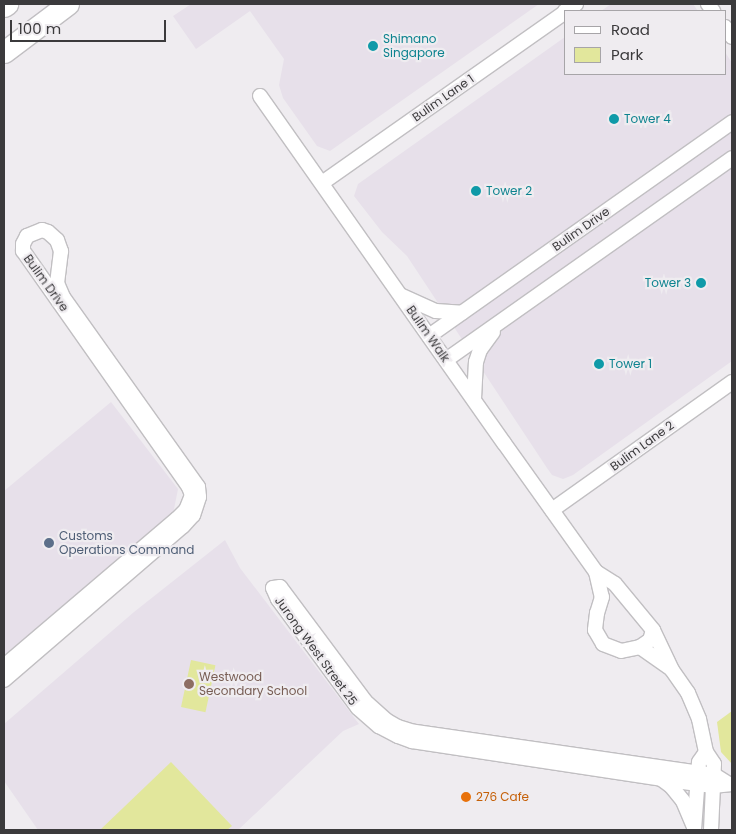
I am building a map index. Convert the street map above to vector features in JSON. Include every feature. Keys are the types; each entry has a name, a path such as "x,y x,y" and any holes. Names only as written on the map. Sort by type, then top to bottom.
{"highway":[{"path":"4,52 68,4"}],"street":[{"name":"Bulim Lane 1","path":"322,183 564,12"},
{"name":"Bulim Walk","path":"260,96 596,572 602,597 597,613 595,630 603,644 621,650 640,647 672,670"},
{"name":"Bulim Drive","path":"428,336 730,122"},
{"path":"446,360 732,158"},
{"name":"Bulim Drive","path":"4,666 177,519 186,510 192,495 189,487 23,252 23,244 28,236 42,230 48,232 57,240 61,251 58,283 63,297 198,487 199,497 193,516 183,526 4,680"},
{"path":"402,296 436,311 462,313"},
{"path":"474,399 476,362 480,350 497,325"},
{"name":"Bulim Lane 2","path":"552,510 732,382"},
{"name":"Bulim Walk","path":"596,572 615,584 653,630 672,670 688,693 699,719 706,752 722,782"},
{"name":"Jurong West Street 25","path":"698,778 659,777 412,741 389,732 369,720 358,708 273,592 273,588 280,587 365,701 387,721 398,727 414,732 698,778 722,782"},
{"path":"640,647 650,640 653,630"},
{"path":"694,829 699,762 706,752"},
{"path":"659,777 671,786 683,801 694,829"},
{"path":"712,830 722,782"}],"shaded area":[{"path":"191,4 539,4 330,151 317,146 283,98 279,85 284,59 250,11 196,49 173,16"},
{"path":"611,4 693,4 697,10 602,10"},
{"path":"564,38 564,75 726,75 726,54 732,63 732,361 573,475 563,479 552,475 407,256 382,232 354,196 358,184"},
{"name":"Customs Operations Command","path":"111,402 178,489 173,514 4,655 4,491"},
{"name":"Westwood Secondary School","path":"225,540 240,568 359,724 343,731 238,830 38,830 4,781 4,724 134,612"}],"green space":[{"path":"191,660 215,665 205,712 181,707"},
{"path":"732,711 732,764 721,752 717,722"},
{"path":"171,762 232,826 227,830 100,830"}],"place":[{"name":"Shimano Singapore","path":"373,46"},
{"name":"Tower 4","path":"614,119"},
{"name":"Tower 2","path":"476,191"},
{"name":"Tower 3","path":"701,283"},
{"name":"Tower 1","path":"599,364"},
{"name":"Customs Operations Command","path":"49,543"},
{"name":"Westwood Secondary School","path":"189,684"},
{"name":"276 Cafe","path":"466,797"}]}
